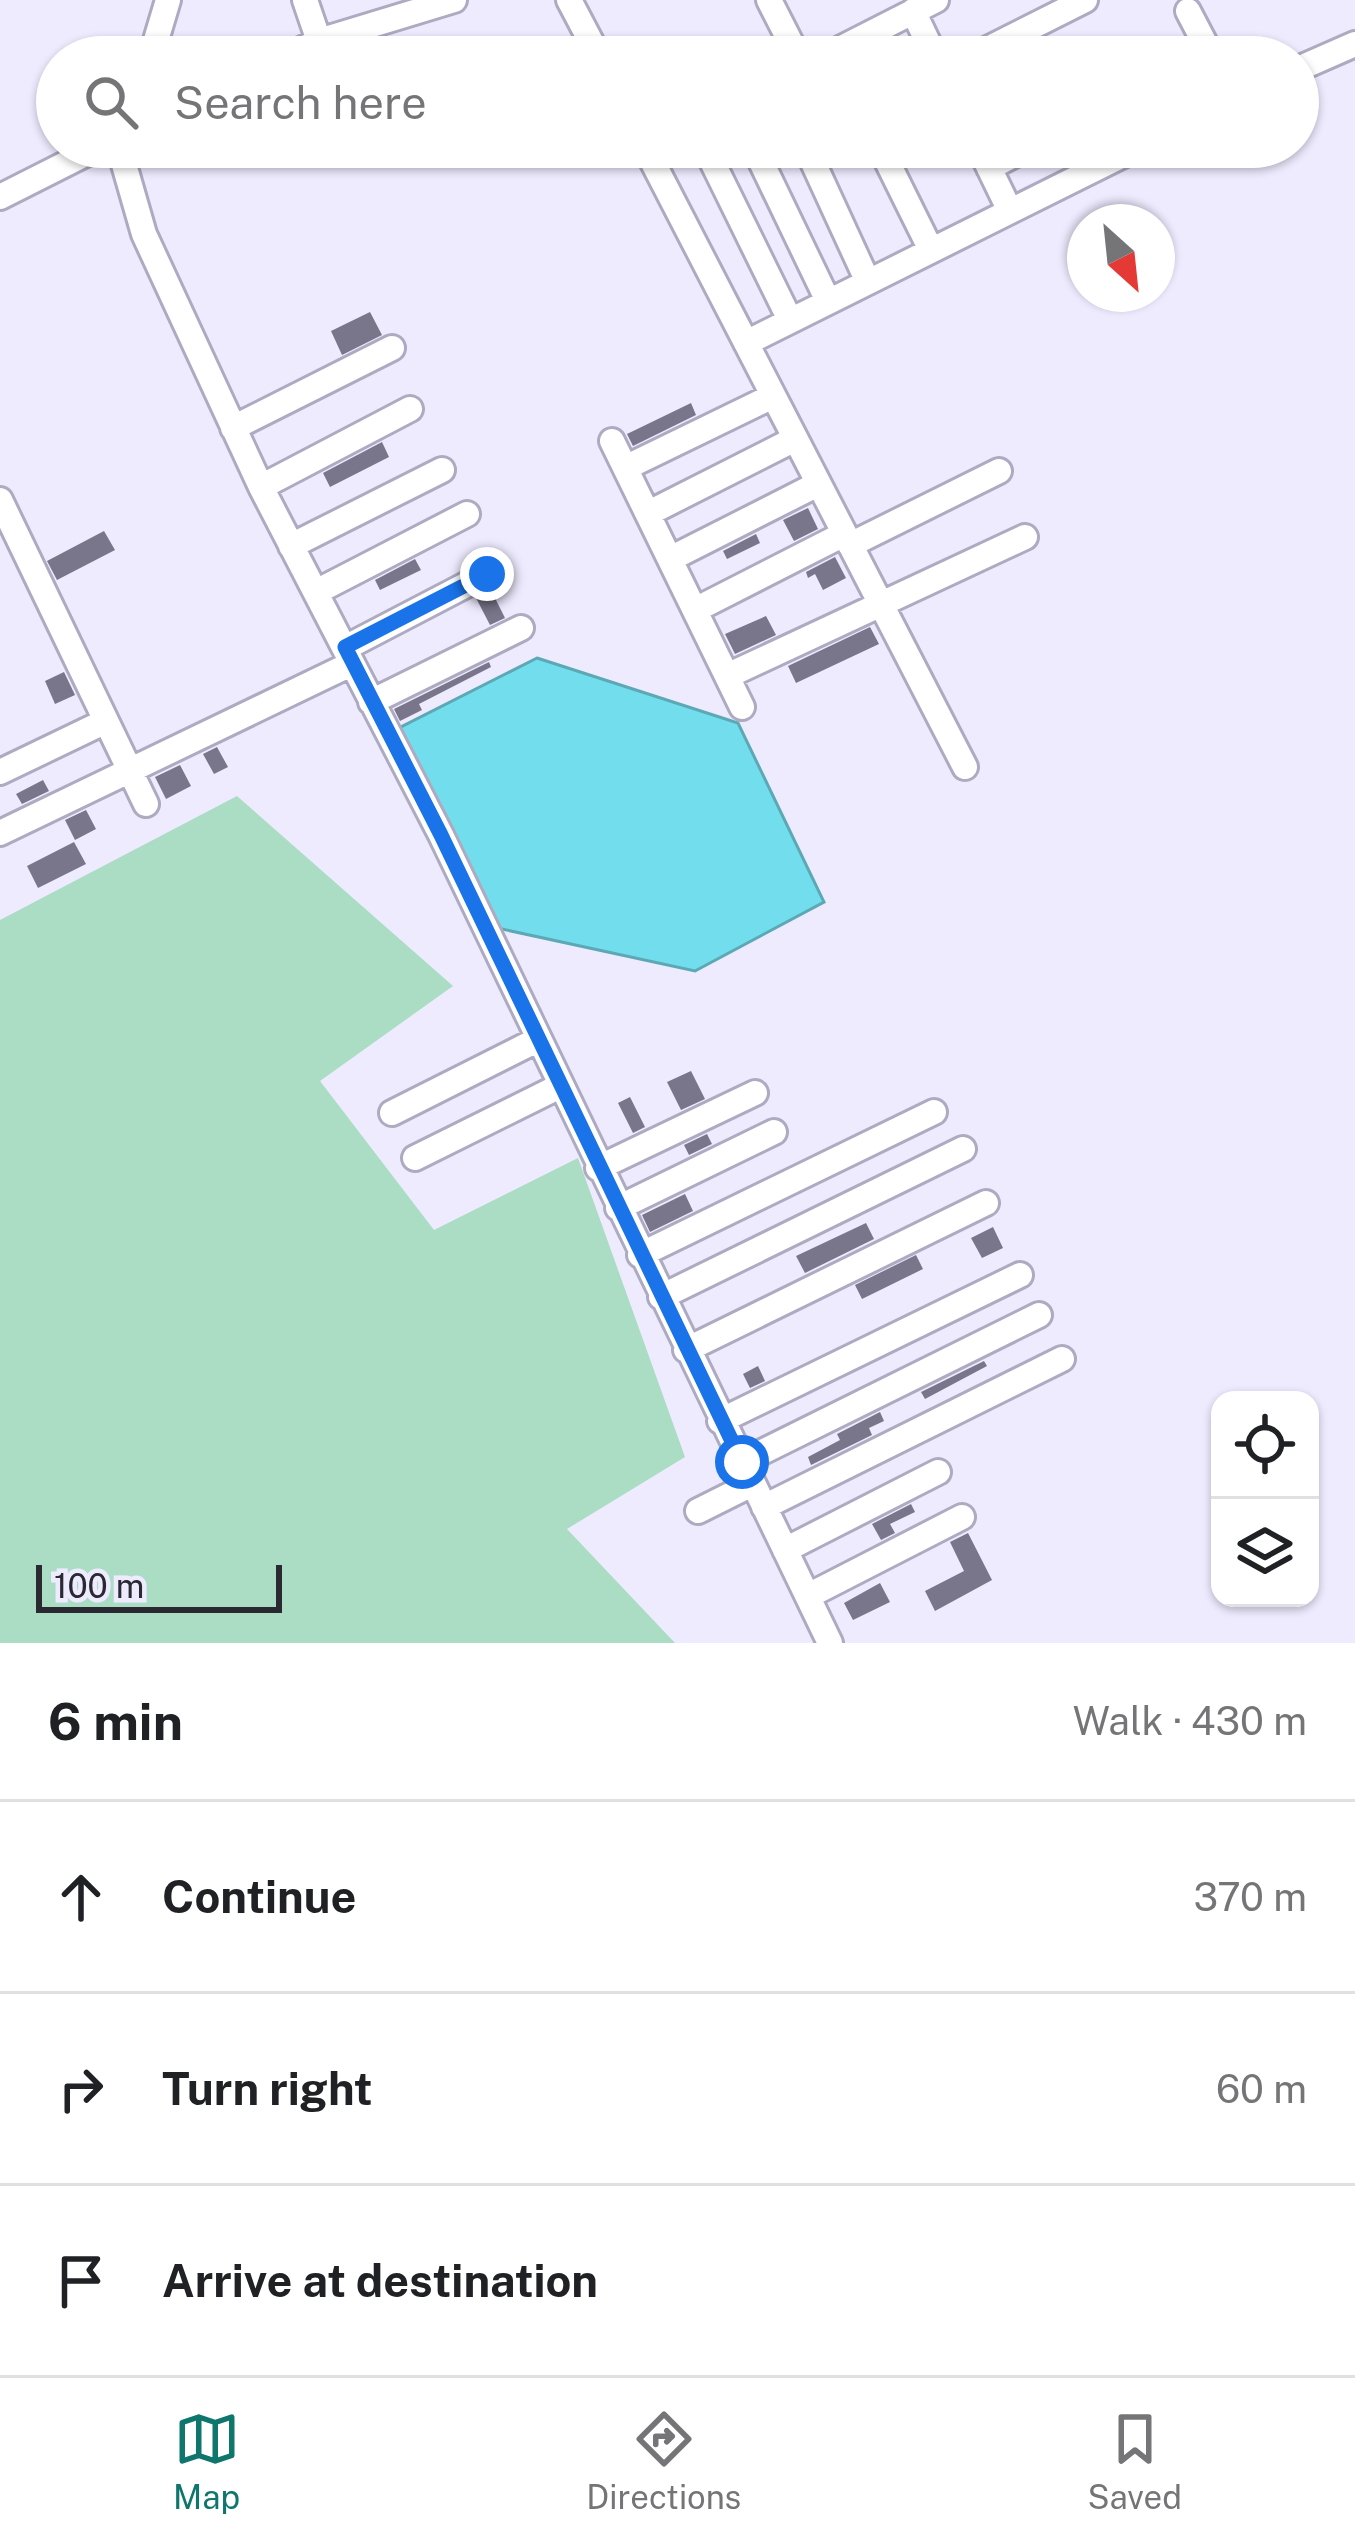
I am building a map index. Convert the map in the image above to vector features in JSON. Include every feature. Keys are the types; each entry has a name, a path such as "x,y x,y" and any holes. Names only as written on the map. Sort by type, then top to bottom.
{"street":[{"path":"158,36 168,0"},
{"path":"305,0 317,36"},
{"path":"335,36 454,0"},
{"path":"569,0 588,36"},
{"path":"769,0 787,36"},
{"path":"1014,36 1085,0"},
{"path":"1193,4 1203,36"},
{"path":"867,36 925,6 931,36"},
{"path":"1319,60 1355,44"},
{"path":"0,197 57,168"},
{"path":"124,168 144,234 261,487 441,835 830,1643"},
{"path":"656,168 964,767"},
{"path":"715,168 790,320"},
{"path":"764,168 828,302"},
{"path":"816,168 868,282"},
{"path":"890,168 931,250"},
{"path":"989,168 1010,211"},
{"path":"746,343 1097,168"},
{"path":"233,428 392,348"},
{"path":"627,467 773,396"},
{"path":"261,487 410,409"},
{"path":"649,513 795,439"},
{"path":"612,441 742,707"},
{"path":"291,546 442,470"},
{"path":"695,610 999,471"},
{"path":"670,559 818,484"},
{"path":"0,500 10,546 146,804"},
{"path":"316,592 467,514"},
{"path":"727,676 1025,537"},
{"path":"0,833 348,656 487,574"},
{"path":"371,701 521,628"},
{"path":"0,772 106,722"},
{"path":"392,1114 537,1040"},
{"path":"415,1158 560,1085"},
{"path":"598,1168 755,1093"},
{"path":"640,1255 934,1112"},
{"path":"618,1208 774,1132"},
{"path":"661,1298 963,1149"},
{"path":"686,1350 986,1203"},
{"path":"720,1421 1020,1275"},
{"path":"698,1511 1039,1315"},
{"path":"752,1484 1062,1359"},
{"path":"785,1550 938,1472"},
{"path":"808,1596 962,1517"}],"green space":[{"path":"237,796 453,986 320,1081 434,1230 578,1158 685,1457 567,1529 675,1643 0,1643 0,920"}],"water":[{"path":"537,658 738,723 824,902 695,971 497,928 397,729"}],"building":[{"path":"370,312 382,335 342,355 331,331"},
{"path":"691,403 696,415 633,446 627,434"},
{"path":"382,442 389,457 330,487 323,473"},
{"path":"808,508 818,529 794,541 783,520"},
{"path":"104,531 115,550 57,580 47,561"},
{"path":"756,534 760,543 727,559 723,551"},
{"path":"835,557 846,578 823,590 815,574 808,578 806,572"},
{"path":"415,559 421,570 380,590 375,580"},
{"path":"491,590 505,618 490,625 476,598"},
{"path":"766,616 776,635 735,654 725,634"},
{"path":"870,627 879,644 796,683 788,666"},
{"path":"489,662 491,667 419,704 422,710 400,721 394,709"},
{"path":"64,672 75,695 55,704 45,681"},
{"path":"217,747 228,767 214,774 203,754"},
{"path":"180,765 191,786 166,799 155,777"},
{"path":"43,780 49,791 22,804 16,794"},
{"path":"86,810 96,829 75,840 65,820"},
{"path":"74,842 86,864 38,888 27,866"},
{"path":"691,1071 705,1099 681,1110 667,1082"},
{"path":"630,1097 645,1127 633,1133 618,1103"},
{"path":"707,1134 712,1144 689,1155 684,1145"},
{"path":"685,1194 693,1211 650,1232 642,1215"},
{"path":"866,1223 874,1239 805,1273 796,1256"},
{"path":"993,1227 1003,1248 982,1258 971,1238"},
{"path":"916,1255 923,1269 862,1299 855,1285"},
{"path":"984,1361 987,1366 925,1399 921,1392"},
{"path":"758,1366 765,1381 750,1388 743,1374"},
{"path":"880,1412 884,1421 869,1428 872,1435 811,1465 808,1457 840,1440 837,1434"},
{"path":"911,1504 915,1512 890,1524 895,1533 881,1540 872,1524"},
{"path":"968,1533 992,1580 935,1611 925,1591 964,1571 950,1542"},
{"path":"880,1583 890,1602 853,1620 844,1603"}],"route":[{"path":"487,574 345,647 441,835 742,1462"}]}
